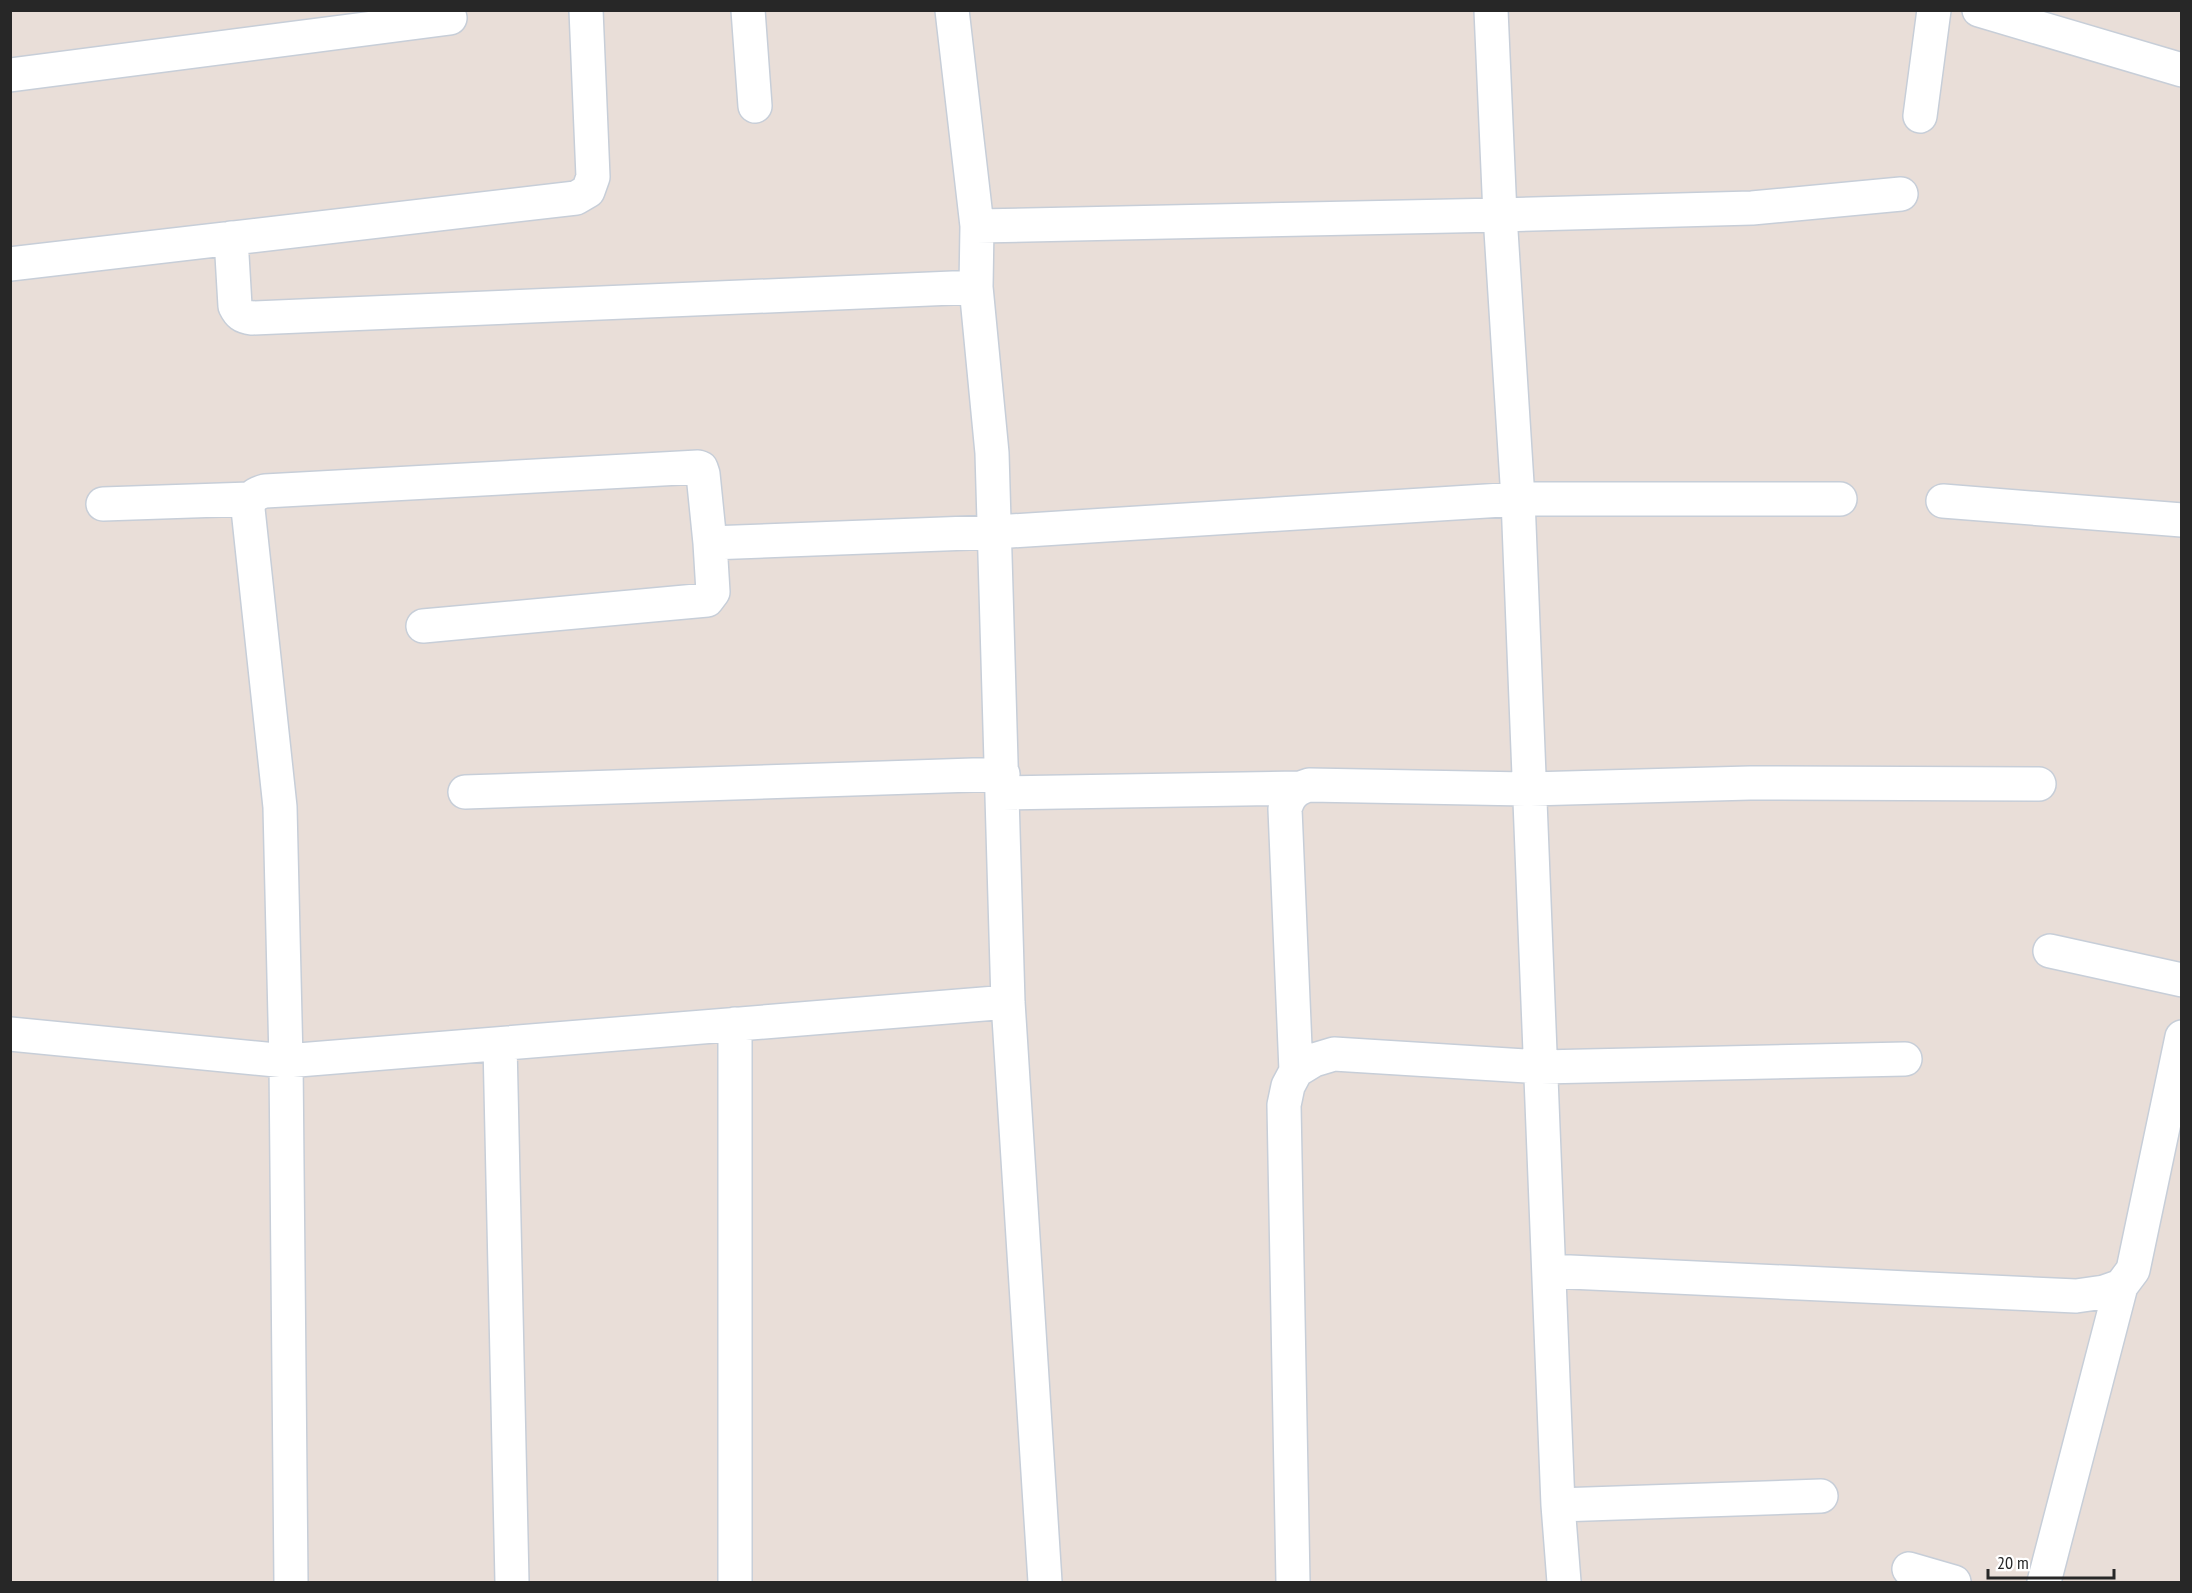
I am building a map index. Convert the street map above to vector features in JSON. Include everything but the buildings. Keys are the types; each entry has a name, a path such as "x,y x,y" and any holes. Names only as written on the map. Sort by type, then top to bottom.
{"street":[{"path":"10,264 576,198 588,191 593,177 586,10"},
{"path":"748,10 755,106"},
{"path":"952,10 977,226 976,287 992,453 1008,1002 1045,1582"},
{"path":"1491,10 1500,215 1518,499 1558,1504 1564,1582"},
{"path":"1920,116 1934,10"},
{"path":"1979,10 2181,70"},
{"path":"10,75 450,18"},
{"path":"977,226 1500,215 1752,207 1900,194"},
{"path":"231,238 235,306 238,313 252,318 976,287"},
{"path":"103,504 250,499 265,491 701,468 713,592 707,600 423,626"},
{"path":"250,499 248,509 280,807 286,1061 291,1582"},
{"path":"710,543 995,532 1518,499 1840,499"},
{"path":"1943,501 2181,520"},
{"path":"465,792 1003,783 1530,789 1750,783 2039,784"},
{"path":"1296,1071 1285,808 1288,799 1299,788"},
{"path":"2050,951 2181,980"},
{"path":"10,1034 286,1061 1008,1002"},
{"path":"735,1024 735,1582"},
{"path":"2044,1582 2121,1286 2133,1270 2181,1037"},
{"path":"500,1044 512,1582"},
{"path":"1293,1582 1284,1105 1287,1086 1296,1071 1314,1060 1334,1054 1541,1067 1905,1059"},
{"path":"1549,1271 2076,1296 2104,1292 2121,1286"},
{"path":"1558,1504 1821,1496"},
{"path":"1909,1569 1954,1582"}]}
